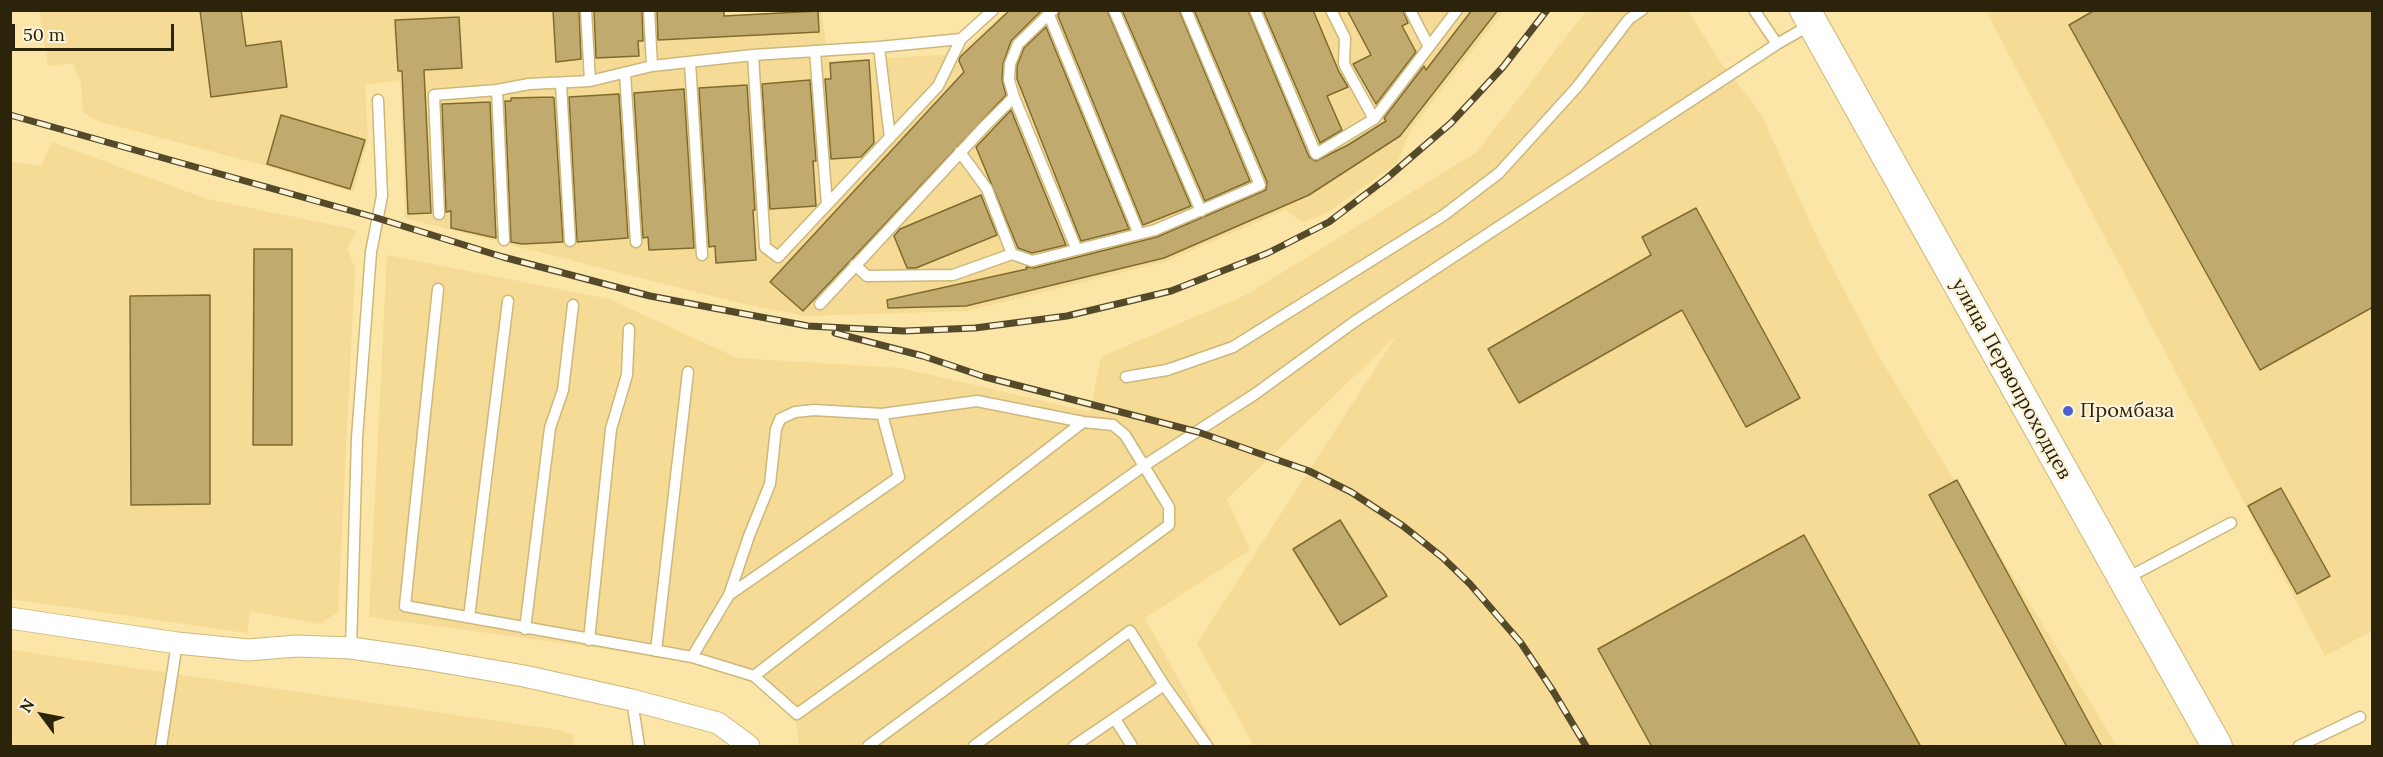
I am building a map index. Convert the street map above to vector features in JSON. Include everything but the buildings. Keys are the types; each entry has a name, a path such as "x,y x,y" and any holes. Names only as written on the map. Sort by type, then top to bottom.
{"street":[{"name":"улица Первопроходцев","path":"1808,17 2038,429 2125,579 2217,747"},
{"path":"10,618 177,643 248,650 297,646 351,648 524,676 632,700 718,723 748,747"}],"lane":[{"path":"586,10 590,81"},
{"path":"649,10 652,66"},
{"path":"753,55 765,247 778,257 938,86 962,39 993,10"},
{"path":"1114,10 1201,211"},
{"path":"855,266 867,276 953,274 1012,254 1032,261 1076,248 1155,230 1260,185 1186,10"},
{"path":"1255,10 1316,154 1374,119 1457,10"},
{"path":"1330,10 1345,39 1344,64 1374,119"},
{"path":"1410,10 1430,47"},
{"path":"1126,376 1167,370 1233,347 1444,215 1499,173 1577,87 1629,19 1642,10"},
{"path":"1754,10 1777,44"},
{"path":"1076,248 1014,98 1009,80 1010,64 1018,44 1051,13 1139,234"},
{"path":"438,289 405,606 692,657 754,676 797,714 1145,465 1255,394 1354,322 1777,44 1808,17"},
{"path":"439,214 434,95 497,90 529,84 590,81 652,66 753,55 962,39"},
{"path":"879,47 890,138"},
{"path":"815,51 827,205"},
{"path":"690,62 702,255"},
{"path":"626,73 636,242"},
{"path":"561,84 570,241"},
{"path":"497,90 504,240"},
{"path":"820,303 960,152 1014,98"},
{"path":"351,648 357,438 371,252 381,196 378,100"},
{"path":"960,152 987,189 1012,254"},
{"path":"469,617 508,301"},
{"path":"525,629 550,428 563,390 573,305"},
{"path":"589,640 611,429 627,375 629,329"},
{"path":"656,651 687,372"},
{"path":"692,657 729,595 770,484 776,429 780,419 795,412 814,410 882,414 977,401 1083,422 1113,425 1125,435 1169,507 1169,525 868,747"},
{"path":"729,595 899,477 882,414"},
{"path":"754,676 1083,422"},
{"path":"2125,579 2231,523"},
{"path":"974,747 1130,631 1164,686 1207,747"},
{"path":"161,747 177,643"},
{"path":"1074,747 1164,686"},
{"path":"632,700 639,747"},
{"path":"2299,747 2360,717"},
{"path":"1115,719 1132,747"}],"shaded area":[{"path":"681,10 682,17 821,11 829,61 958,54 1006,11 1503,11 1411,129 1397,163 1327,213 1303,222 1285,210 1165,262 967,311 805,316 739,303 405,218 400,80 365,85 368,140 353,192 263,165 98,121 83,112 81,83 73,63 48,66 39,11"},
{"path":"1586,11 1688,11 1719,60 1764,120 1819,242 1879,357 2117,746 1254,746 1197,643 1397,335 1227,499 1250,550 1145,618 1215,746 799,746 797,725 755,669 369,617 387,255 609,299 737,358 901,368 1090,412 1101,357 1246,295 1477,152"},
{"path":"1986,11 2372,11 2372,631 2325,656"},
{"path":"52,142 207,199 357,230 347,248 355,268 338,612 320,624 250,611 247,633 11,599 11,162 41,166"},
{"path":"11,650 559,730 574,735 572,746 11,746"}],"railway":[{"path":"10,115 377,218 503,257 650,296 808,326 904,331 975,328 1067,316 1171,291 1268,253 1329,222 1387,178 1451,123 1503,67 1547,10"},
{"path":"835,333 923,356 985,377 1198,432 1309,471 1351,492 1403,526 1442,557 1470,584 1521,643 1586,746"}],"place":[{"name":"Промбаза","path":"2068,411"}]}
